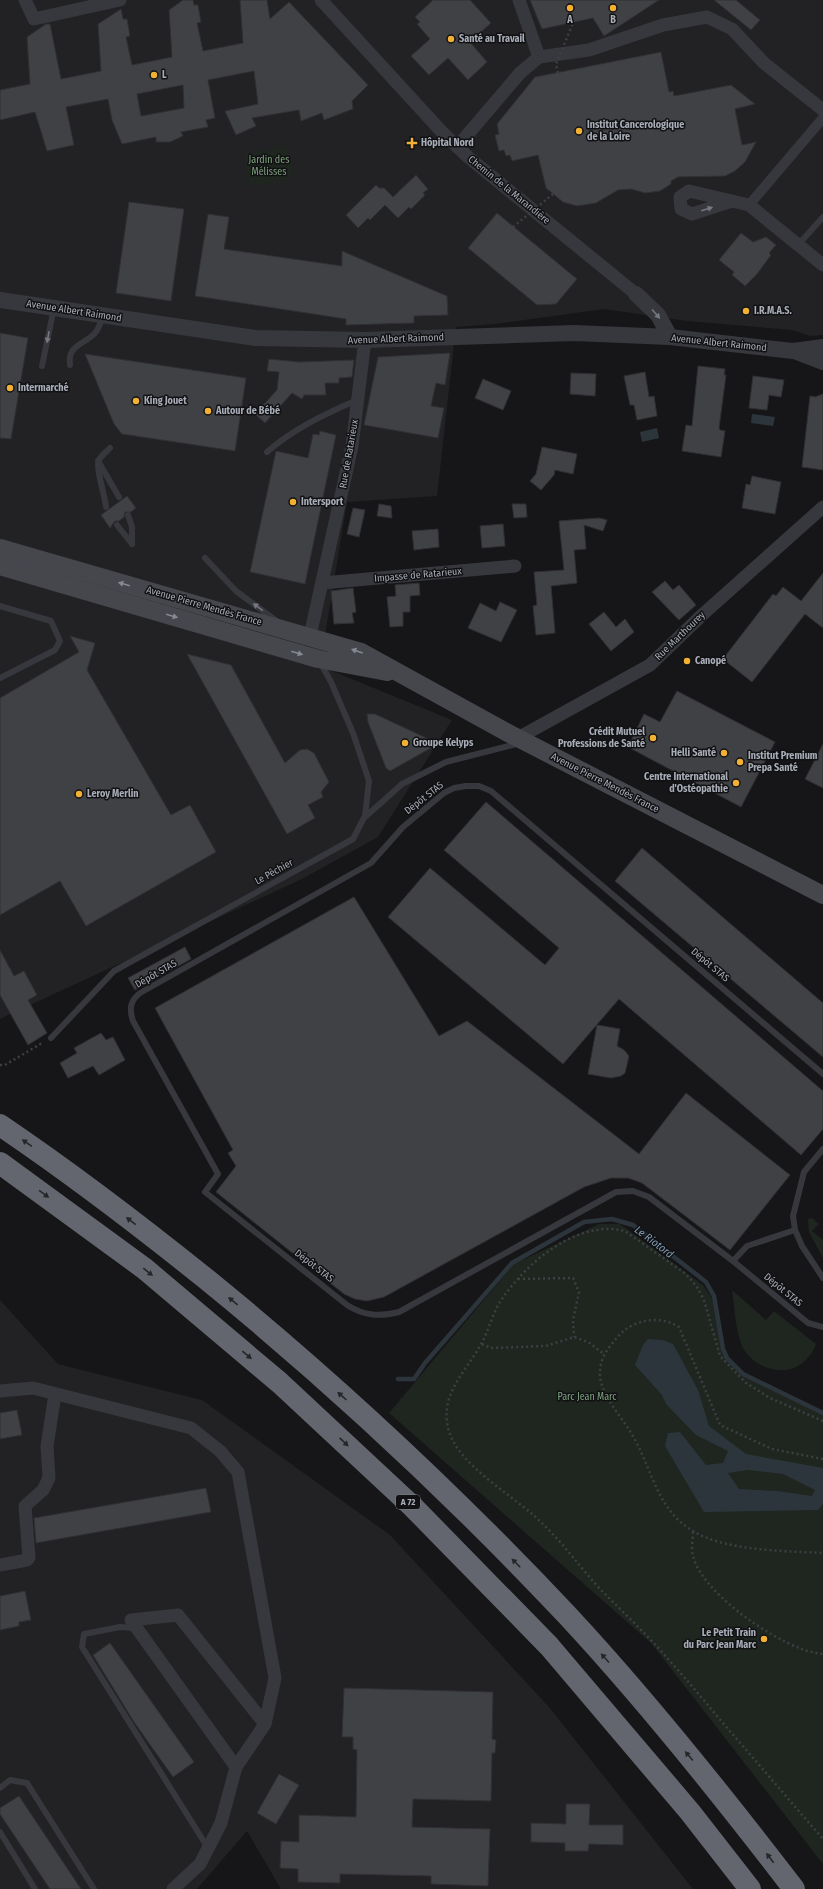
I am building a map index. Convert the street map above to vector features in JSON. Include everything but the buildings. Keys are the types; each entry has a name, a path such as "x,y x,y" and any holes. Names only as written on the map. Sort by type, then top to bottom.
{"highway":[{"path":"0,1126 92,1190 246,1312 392,1440 521,1568 607,1660 710,1781 794,1889"},
{"name":"A 72","path":"4,1168 145,1269 280,1383 413,1507 549,1646 690,1812 750,1889"}],"main road":[{"name":"Avenue Pierre Mendès France","path":"0,548 310,636 361,652 522,740 818,890"},
{"name":"Avenue Pierre Mendès France","path":"0,566 318,659 404,676"},
{"path":"0,573 52,587 95,594"}],"street":[{"path":"25,0 34,19 120,0"},
{"name":"Chemin de la Marandière","path":"321,0 457,147 636,294 658,315 670,337"},
{"path":"519,0 539,57"},
{"path":"457,147 520,73 539,57 589,50 663,26 706,17 732,29 764,63 823,110"},
{"path":"749,205 823,118"},
{"path":"732,201 749,205 823,265"},
{"name":"Avenue Albert Raimond","path":"0,300 256,338 365,340 574,333 670,337 794,351 823,347"},
{"name":"Rue de Ratarieux","path":"310,636 352,446 365,340"},
{"name":"Avenue Albert Raimond","path":"794,351 823,362"},
{"name":"Rue Marthourey","path":"522,740 650,665 702,615 823,507"},
{"name":"Impasse de Ratarieux","path":"322,583 514,566"},
{"path":"0,1390 33,1388 192,1428 220,1451 238,1472 275,1678 265,1724 236,1767 221,1823 200,1864 173,1889"},
{"path":"0,1565 27,1560 29,1558 25,1506 43,1490 49,1478 47,1446 55,1394"},
{"path":"236,1767 132,1620 178,1615 265,1724"}],"lane":[{"path":"798,245 823,217"},
{"path":"42,366 54,308"},
{"path":"70,365 69,357 75,348 96,332 103,316"},
{"path":"267,452 281,439 311,422 358,400"},
{"path":"106,506 102,483 97,471 98,461 110,448"},
{"path":"98,461 119,497"},
{"path":"118,525 132,544 132,527 128,515"},
{"path":"205,558 236,591 289,631"},
{"path":"0,606 51,621 60,641 55,650 0,678"},
{"name":"Le Pêchier","path":"51,1038 114,971 353,839 363,819 370,781 337,697 318,659"},
{"path":"363,819 402,784 446,762 522,740"},
{"name":"Dépôt STAS","path":"823,1074 491,790 479,786 454,788 444,793 403,827 371,863 140,994 132,1003 131,1015 133,1021 218,1174 205,1192 354,1310 376,1316 399,1312 608,1195 623,1190 641,1192 649,1197 733,1261 808,1323 823,1327"},
{"path":"823,1149 804,1172 793,1216 795,1230 802,1246 823,1278"},
{"path":"733,1261 747,1246 795,1230"},
{"path":"137,1628 120,1627 84,1634 82,1647 208,1848"},
{"path":"0,1788 10,1780 27,1783 94,1889"},
{"path":"0,1833 35,1889"}],"path":[{"path":"558,73 556,64 573,22"},
{"path":"513,227 552,194"},
{"path":"0,1066 5,1066 51,1038"},
{"path":"823,1421 770,1398 746,1383 720,1356 704,1300 697,1287 686,1274 625,1231 615,1229 592,1229 550,1249 517,1280 500,1301 482,1344 453,1388 446,1407 450,1434 456,1447 488,1479 533,1515 552,1534 599,1588 662,1652 823,1839"},
{"path":"517,1280 574,1278 579,1292 573,1320 574,1337"},
{"path":"823,1459 772,1449 720,1425 679,1327 670,1322 644,1320 623,1329 604,1354 600,1365 600,1381 605,1394 634,1438 665,1505 677,1520 693,1532 712,1539 738,1545 775,1551 823,1553"},
{"path":"482,1344 491,1348 546,1346 574,1337 588,1342 604,1354"},
{"path":"693,1532 692,1556 703,1577 727,1603 761,1628 802,1650 823,1654"}],"shaded area":[{"path":"0,0 823,0 823,335 811,336 792,330 687,321 604,309 495,324 456,327 437,496 347,502 320,666 452,720 378,837 302,879 0,1019"},
{"path":"752,414 775,417 773,426 751,423"},
{"path":"657,428 659,438 642,442 640,432"},
{"path":"0,1300 58,1364 202,1400 390,1535 549,1707 693,1889 281,1889 247,1831 197,1889 0,1889"},
{"path":"648,1339 663,1340 673,1344 698,1390 709,1426 746,1454 823,1468 823,1504 818,1510 704,1512 665,1446 668,1433 680,1432 706,1465 723,1463 728,1451 696,1435 666,1404 662,1395 635,1365 643,1345","holes":["748,1470 783,1474 815,1490 812,1496 778,1491 739,1489 728,1473"]}],"green space":[{"name":"Jardin des Mélisses","path":"286,146 294,177 250,187 243,155"},
{"path":"812,1218 819,1224 812,1231 823,1240 823,1258 809,1232 808,1219"},
{"name":"Parc Jean Marc","path":"599,1224 620,1224 703,1285 712,1298 723,1355 742,1376 823,1415 823,1864 651,1643 389,1413 514,1264"},
{"path":"732,1290 766,1320 774,1311 816,1344 808,1358 794,1368 777,1370 761,1365 748,1355 740,1341"}],"waterway":[{"name":"Le Riotord","path":"398,1379 414,1379 425,1363 512,1263 584,1222 612,1219 633,1225 706,1282 714,1296 723,1349 727,1358 743,1374 823,1413"}],"place":[{"name":"A","path":"570,8"},
{"name":"B","path":"613,8"},
{"name":"Santé au Travail","path":"451,39"},
{"name":"L","path":"154,75"},
{"name":"Institut Cancerologique de la Loire","path":"579,131"},
{"name":"Hôpital Nord","path":"412,143"},
{"name":"I.R.M.A.S.","path":"746,311"},
{"name":"Intermarché","path":"10,388"},
{"name":"King Jouet","path":"136,401"},
{"name":"Autour de Bébé","path":"208,411"},
{"name":"Intersport","path":"293,502"},
{"name":"Canopé","path":"687,661"},
{"name":"Crédit Mutuel Professions de Santé","path":"653,738"},
{"name":"Groupe Kelyps","path":"405,743"},
{"name":"Helli Santé","path":"724,753"},
{"name":"Institut Premium Prepa Santé","path":"740,762"},
{"name":"Centre International d'Ostéopathie","path":"736,783"},
{"name":"Leroy Merlin","path":"79,794"},
{"name":"Le Petit Train du Parc Jean Marc","path":"764,1639"}]}
